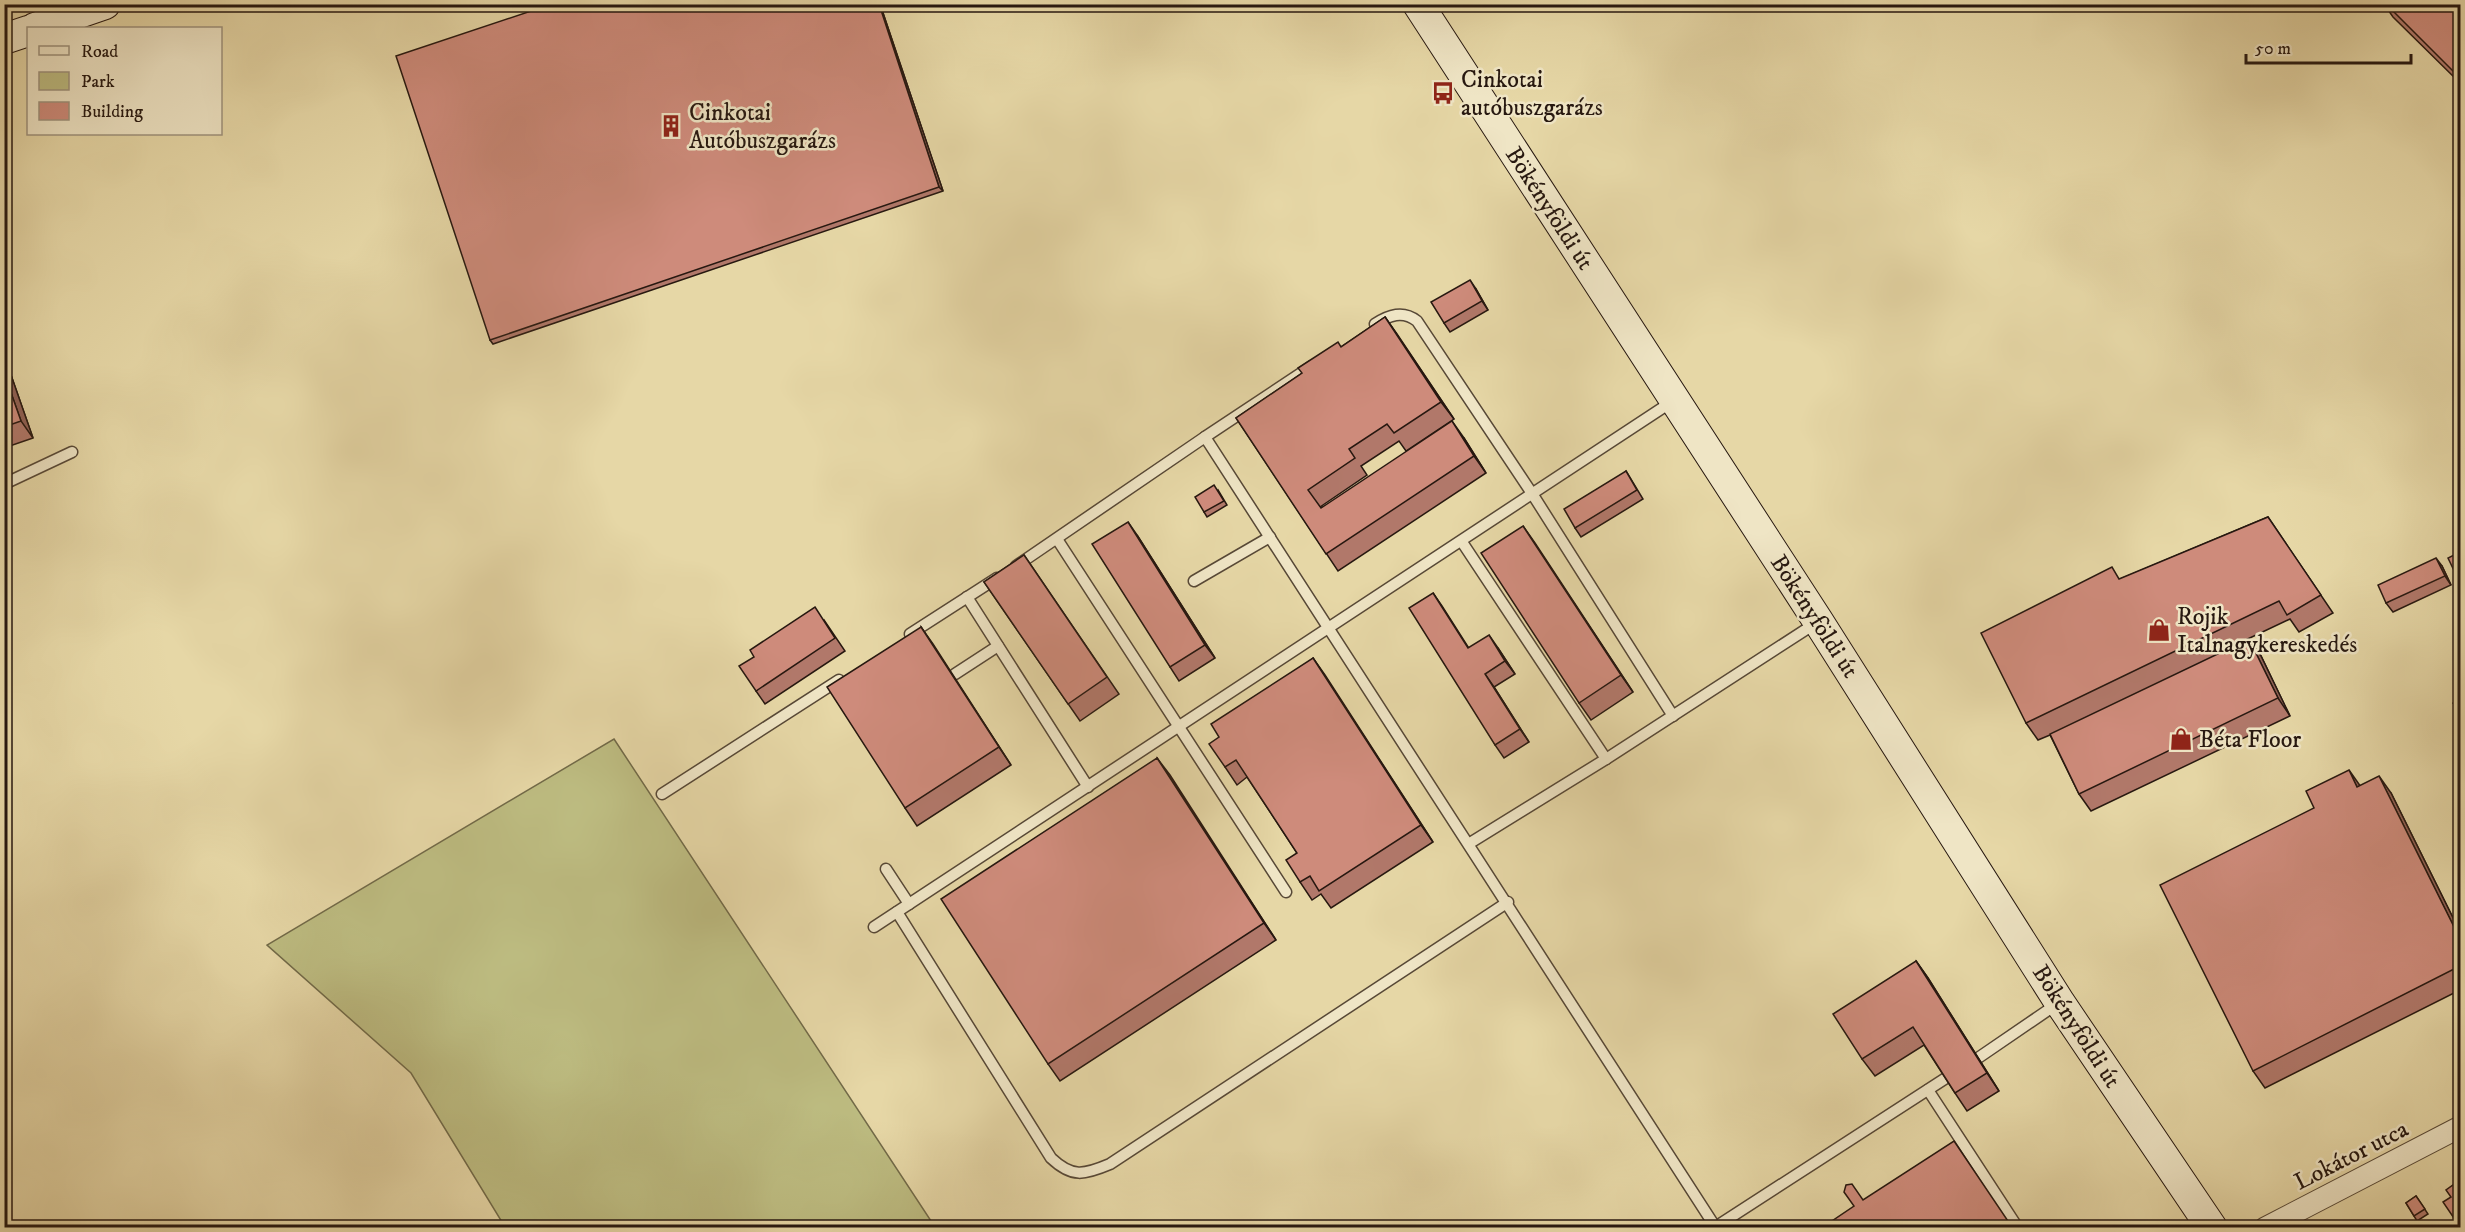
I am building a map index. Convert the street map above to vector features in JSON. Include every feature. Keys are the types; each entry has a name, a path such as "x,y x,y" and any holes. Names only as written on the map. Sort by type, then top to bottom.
{"street":[{"path":"38,27 105,4"},
{"name":"Bökényföldi út","path":"1418,4 1818,621 2060,1003 2212,1227"},
{"path":"4,39 27,31"},
{"name":"Lokátor utca","path":"2265,1227 2460,1127"}],"lane":[{"path":"1368,329 1387,316 1412,316 1417,321 1533,495 1673,716"},
{"path":"898,641 1057,539 1204,437 1320,361"},
{"path":"874,927 1675,400"},
{"path":"1204,437 1470,843 1715,1227 1946,1078"},
{"path":"4,484 72,452"},
{"path":"1194,581 1270,537"},
{"path":"1057,539 1286,892"},
{"path":"1462,542 1606,759"},
{"path":"967,597 1088,787"},
{"path":"1470,843 1606,759 1818,621"},
{"path":"955,674 998,646"},
{"path":"662,794 849,673"},
{"path":"886,869 909,904"},
{"path":"897,912 1051,1158 1063,1170 1077,1173 1093,1171 1110,1164 1508,902"},
{"path":"1978,1058 2060,1003"},
{"path":"1928,1090 2018,1227"}],"green space":[{"path":"614,739 935,1227 505,1227 411,1073 267,945"}],"building":[{"name":"Cinkotai Autóbuszgarázs","path":"552,4 879,4 939,187 490,340 396,56"},
{"path":"2386,4 2460,4 2460,78"},
{"path":"1470,280 1482,301 1444,323 1431,302"},
{"path":"1385,317 1441,402 1394,433 1387,424 1349,449 1355,458 1308,490 1321,508 1452,421 1474,456 1326,554 1236,418 1302,373 1298,368 1338,342 1341,347"},
{"path":"4,373 21,421 4,427"},
{"path":"1626,471 1637,490 1575,528 1564,509"},
{"path":"1214,485 1224,501 1204,512 1195,497"},
{"path":"2268,517 2321,595 2287,615 2279,601 2026,723 1981,633 2112,567 2119,579"},
{"path":"1128,522 1205,645 1170,667 1092,544"},
{"path":"1523,526 1621,675 1579,703 1481,553"},
{"path":"2460,552 2460,583 2448,558"},
{"path":"1024,555 1107,677 1068,704 984,582"},
{"path":"2436,558 2445,576 2386,603 2378,585"},
{"path":"1433,593 1468,648 1489,635 1505,661 1485,674 1520,729 1495,745 1409,608"},
{"path":"815,607 835,638 756,691 739,666 754,657 750,650"},
{"path":"921,627 999,747 905,808 827,687"},
{"path":"2249,639 2278,698 2079,794 2050,734"},
{"path":"1313,658 1421,825 1319,891 1310,876 1300,882 1286,860 1297,853 1236,760 1225,767 1209,744 1219,737 1211,724"},
{"path":"2460,697 2460,712 2453,703"},
{"path":"1157,758 1264,923 1048,1064 941,899"},
{"path":"2349,770 2357,787 2379,776 2460,939 2460,966 2253,1071 2160,885 2314,808 2306,791"},
{"path":"1916,961 1987,1073 1955,1093 1913,1027 1862,1059 1833,1014"},
{"path":"1954,1141 2012,1227 1823,1227 1854,1206 1844,1192 1846,1185 1852,1184 1863,1200"},
{"path":"2460,1180 2460,1227 2443,1202 2451,1197 2446,1190"},
{"path":"2416,1196 2425,1209 2414,1216 2406,1203"},
{"path":"2418,1222 2422,1227 2409,1227"}],"place":[{"name":"Cinkotai autóbuszgarázs","path":"1443,93"},
{"name":"Cinkotai Autóbuszgarázs","path":"671,126"},
{"name":"Rojik Italnagykereskedés","path":"2159,630"},
{"name":"Béta Floor","path":"2181,739"}]}
